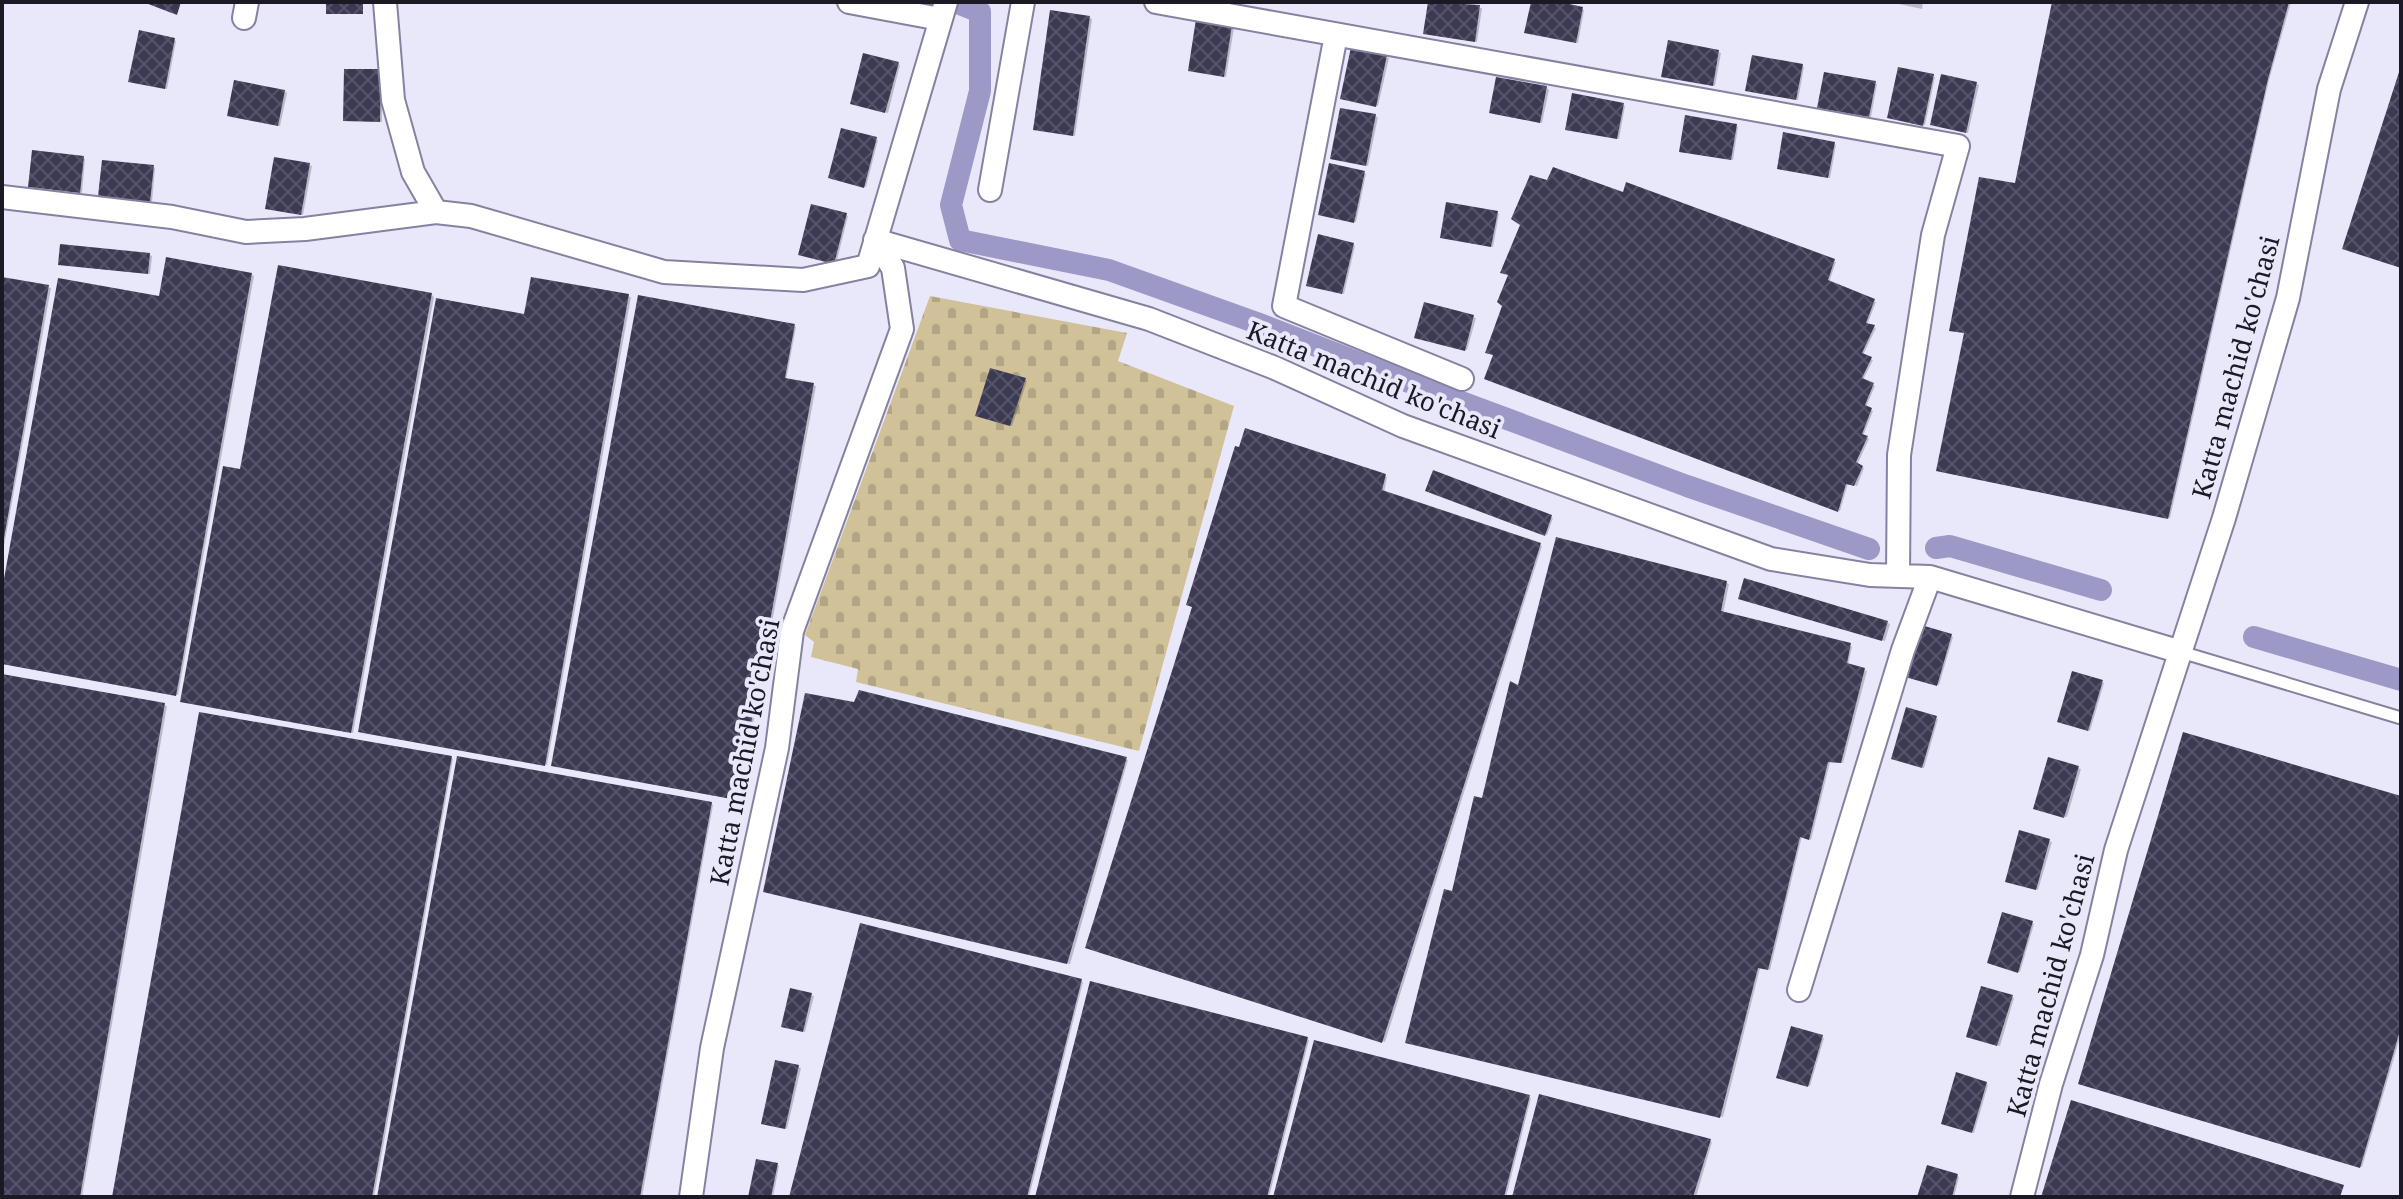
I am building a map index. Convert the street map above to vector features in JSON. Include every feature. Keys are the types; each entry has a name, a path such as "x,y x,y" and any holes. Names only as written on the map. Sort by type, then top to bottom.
{"street":[{"path":"385,2 393,100 413,172 436,212"},
{"path":"2,197 172,217 246,232 305,229 436,212 471,216 664,272 803,280 868,266 943,11 849,2"},
{"path":"990,190 1023,2"},
{"path":"1156,2 1958,146 1933,235 1899,455 1898,576"},
{"name":"Katta machid ko'chasi","path":"2022,1197 2051,1084 2092,955 2116,850 2224,518 2288,298 2329,89 2357,2"},
{"name":"Katta machid ko'chasi","path":"1336,35 1284,306 1462,379"},
{"name":"Katta machid ko'chasi","path":"875,240 1149,319 1275,368 1403,426 1771,559 1870,575 1930,577 2181,652"},
{"name":"Katta machid ko'chasi","path":"691,1197 712,1048 777,748 792,631 902,329 893,268 875,240"},
{"path":"1799,990 1903,650 1930,577"}],"lane":[{"path":"2181,652 2401,718"}],"green space":[{"path":"930,296 1127,333 1118,361 1234,406 1139,751 856,682 858,669 811,657 814,642 805,635"}],"building":[{"path":"143,2 181,2 177,15"},
{"path":"326,2 363,2 363,14 326,14"},
{"path":"1428,2 1480,5 1475,42 1423,34"},
{"path":"1531,2 1560,2 1583,7 1576,43 1524,33"},
{"path":"2052,2 2289,2 2268,79 2168,519 1936,471 1964,333 1949,331 1979,177 2015,183"},
{"path":"1050,10 1090,16 1073,136 1033,130"},
{"path":"1196,19 1232,25 1224,77 1188,71"},
{"path":"139,30 175,38 165,89 128,82"},
{"path":"1668,40 1719,50 1713,86 1661,77"},
{"path":"1351,47 1387,55 1376,107 1340,99"},
{"path":"863,53 899,62 885,113 850,104"},
{"path":"1752,55 1803,64 1796,100 1745,91"},
{"path":"1898,67 1934,74 1923,126 1887,118"},
{"path":"344,69 381,69 380,122 343,121"},
{"path":"2401,69 2401,268 2342,249"},
{"path":"1824,72 1876,81 1869,117 1817,108"},
{"path":"1941,74 1977,82 1966,133 1930,125"},
{"path":"1496,77 1547,86 1540,123 1489,113"},
{"path":"234,80 285,90 278,126 227,116"},
{"path":"1572,93 1624,103 1617,139 1565,130"},
{"path":"1340,108 1376,114 1366,166 1330,159"},
{"path":"1685,115 1737,124 1731,160 1679,152"},
{"path":"841,128 877,137 864,188 828,178"},
{"path":"1783,132 1835,142 1828,178 1777,169"},
{"path":"32,150 84,156 80,193 28,187"},
{"path":"274,157 310,163 301,215 265,209"},
{"path":"102,160 154,165 150,202 98,196"},
{"path":"1329,163 1365,171 1354,223 1318,215"},
{"path":"1553,167 1623,192 1626,182 1835,259 1828,280 1875,299 1866,323 1875,325 1862,353 1872,357 1862,378 1874,383 1865,405 1872,408 1862,434 1868,436 1856,462 1863,466 1854,486 1846,484 1838,512 1484,379 1493,355 1485,353 1502,306 1497,302 1508,275 1500,273 1520,225 1511,219 1530,175 1547,180"},
{"path":"1446,202 1498,211 1491,247 1440,238"},
{"path":"811,204 847,213 834,264 798,255"},
{"path":"1318,234 1354,243 1342,294 1306,286"},
{"path":"60,244 150,253 148,274 58,265"},
{"path":"166,257 252,273 176,696 2,664 2,590 58,278 159,296"},
{"path":"278,265 432,293 351,733 180,702 223,466 240,469"},
{"path":"2,277 49,285 4,538 2,538"},
{"path":"531,277 629,294 545,766 358,732 436,298 524,314"},
{"path":"638,295 795,324 785,378 814,383 737,800 551,766"},
{"path":"1424,302 1474,315 1465,351 1414,338"},
{"path":"990,368 1026,378 1010,426 975,416"},
{"path":"1245,428 1386,474 1382,490 1541,543 1382,1043 1085,948 1192,607 1186,605 1235,446 1239,447"},
{"path":"1433,470 1552,515 1545,536 1425,491"},
{"path":"1556,537 1727,581 1721,611 1851,643 1847,663 1865,668 1841,763 1828,762 1809,840 1800,837 1768,970 1758,968 1720,1118 1405,1043 1444,889 1452,891 1474,796 1482,798 1510,681 1518,685"},
{"path":"1744,578 1888,621 1882,641 1738,599"},
{"path":"1921,625 1952,634 1937,686 1905,677"},
{"path":"2072,671 2103,680 2088,731 2057,722"},
{"path":"2,674 165,703 80,1197 2,1197"},
{"path":"859,690 1127,757 1067,964 763,892 805,693 854,702"},
{"path":"1906,707 1937,716 1922,768 1891,759"},
{"path":"199,712 452,756 372,1197 112,1197"},
{"path":"2183,732 2401,796 2401,1027 2360,1168 2078,1084"},
{"path":"457,756 712,802 640,1197 377,1197"},
{"path":"2048,757 2079,766 2064,818 2033,809"},
{"path":"2019,830 2050,839 2036,890 2005,882"},
{"path":"2002,912 2033,921 2018,973 1987,963"},
{"path":"860,923 1082,979 1027,1197 789,1197"},
{"path":"1090,981 1308,1037 1267,1197 1035,1197"},
{"path":"1981,986 2013,995 1997,1046 1966,1037"},
{"path":"790,988 812,993 803,1032 781,1027"},
{"path":"1791,1026 1823,1035 1808,1087 1776,1078"},
{"path":"1314,1040 1530,1095 1504,1197 1273,1197"},
{"path":"775,1060 799,1065 785,1129 761,1124"},
{"path":"1956,1072 1987,1082 1972,1133 1941,1124"},
{"path":"1539,1094 1711,1139 1693,1197 1512,1197"},
{"path":"2071,1100 2344,1185 2340,1197 2041,1197"},
{"path":"756,1159 778,1163 771,1197 748,1197"},
{"path":"1927,1165 1958,1174 1952,1197 1917,1197"}],"waterway":[{"path":"955,2 980,12 980,91 951,205 960,240 1109,270 1687,486 1869,549"},
{"path":"1936,548 1950,546 2101,590"},
{"path":"2254,637 2401,680"}]}
